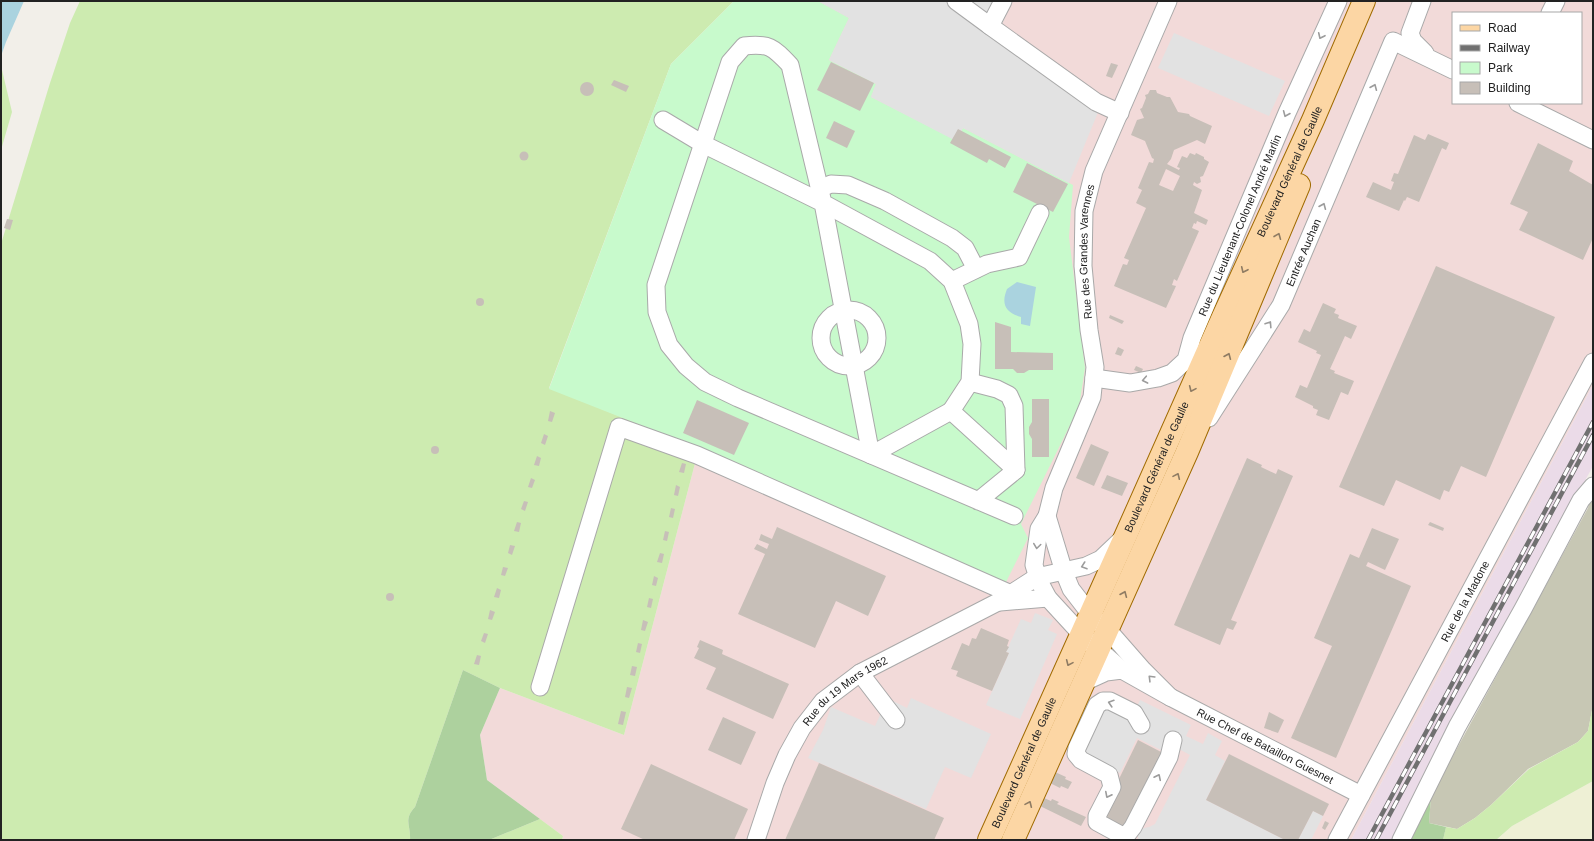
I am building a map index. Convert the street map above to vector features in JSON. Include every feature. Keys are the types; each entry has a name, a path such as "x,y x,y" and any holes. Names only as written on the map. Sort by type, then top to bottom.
{"main road":[{"path":"1330,97 1364,1"},
{"path":"1330,97 1379,1"},
{"name":"Boulevard Général de Gaulle","path":"1013,840 1188,452 1294,196 1330,97"},
{"name":"Boulevard Général de Gaulle","path":"989,840 1091,615 1223,317 1330,97"}],"street":[{"path":"956,1 1096,102 1120,113"},
{"path":"990,26 1003,1"},
{"name":"Rue des Grandes Varennes","path":"1099,650 1082,635 1048,598 1037,577 1034,565 1039,530 1047,516 1054,488 1092,397 1095,367 1089,330 1082,266 1084,211 1094,171 1168,1"},
{"name":"Rue du Lieutenant-Colonel André Marlin","path":"1094,378 1130,383 1158,378 1172,372 1186,360 1192,338 1287,112 1338,1"},
{"path":"1422,1 1411,30 1411,38 1418,47 1434,61 1452,70"},
{"path":"1550,12 1556,1"},
{"name":"Entrée Auchan","path":"1188,452 1281,305 1393,41 1434,61"},
{"path":"871,455 821,196 790,65 776,50 759,44 744,46 730,62 656,285 657,312 669,345 686,366 705,382 738,398 978,501 1014,516"},
{"path":"1523,105 1593,140"},
{"path":"663,120 703,144 821,196 918,253 930,261 952,281 969,324 972,344 970,382 951,411 871,455"},
{"path":"821,196 831,184 848,185 885,201 952,238 965,248 976,269"},
{"path":"952,281 987,264 1019,257 1040,213"},
{"path":"844,311 861,313 874,324 876,332 876,348 861,364 854,366 845,366 837,363 830,358 822,344 823,328 827,321 832,316 844,311"},
{"name":"Rue de la Madone","path":"1337,840 1593,362"},
{"path":"970,382 997,389 1009,395 1014,406 1016,470"},
{"path":"951,411 1016,470"},
{"path":"540,688 619,427 697,455 1005,598"},
{"path":"978,501 1016,470"},
{"path":"1401,840 1457,727 1523,609 1581,500 1593,486"},
{"path":"1047,516 1064,572 1071,589 1091,615 1108,630"},
{"name":"Rue du 19 Mars 1962","path":"756,840 787,755 802,728 823,701 860,673 1005,598 1037,577 1086,566 1101,559 1126,536"},
{"path":"1048,598 1064,572"},
{"name":"Rue du 19 Mars 1962","path":"1005,598 1048,598"},
{"name":"Rue Chef de Bataillon Guesnet","path":"1108,630 1143,670 1170,697"},
{"name":"Rue Chef de Bataillon Guesnet","path":"1099,650 1122,670 1170,697 1361,795"},
{"path":"1084,682 1106,672 1122,670"},
{"path":"860,673 896,720"},
{"path":"1141,725 1134,713 1110,701 1103,701 1097,705 1077,748 1076,754 1081,760 1109,775 1112,787 1097,816 1097,822 1121,835 1126,836 1133,827 1168,757 1173,740"}],"shaded area":[{"path":"734,1 1593,1 1593,385 1351,840 562,840 563,836 487,780 480,735 500,688 624,735 699,448 549,389"},
{"path":"818,1 1012,1 1001,27 1101,105 1069,183 963,128 956,141 871,97 876,84 829,60 849,18"},
{"path":"1174,33 1285,81 1269,116 1158,68"},
{"path":"1593,385 1593,466 1443,740 1395,840 1351,840"},
{"path":"1593,485 1593,705 1588,731 1578,742 1528,769 1491,805 1475,818 1457,829 1429,823 1431,796 1588,508"},
{"path":"1035,613 1053,620 1048,630 1057,634 1020,719 986,705 1009,653 1006,652 1021,619 1031,623"},
{"path":"911,698 991,734 971,778 945,767 926,809 808,758 823,730 831,707 875,726 881,713 893,701 907,708"},
{"path":"1140,700 1191,725 1186,736 1203,744 1208,733 1222,741 1215,755 1225,761 1206,800 1285,840 1138,840 1140,829 1155,824 1190,755 1179,749 1175,757 1137,738 1120,773 1086,756 1081,744 1101,703 1134,713"},
{"path":"1593,781 1593,840 1496,840 1512,826"},
{"path":"1313,811 1323,816 1311,840 1298,840"}],"green space":[{"path":"80,1 734,1 671,64 549,388 699,448 624,735 500,688 463,670 415,807 408,819 410,840 1,840 1,244 50,83 70,23"},
{"path":"734,1 818,1 849,18 829,60 876,84 871,97 956,140 963,128 1073,185 1069,237 1085,368 1079,407 1021,524 1028,538 1006,582 699,448 549,389 671,64"},
{"path":"2,70 12,112 1,150 1,72"},
{"path":"463,670 500,688 480,735 487,780 540,819 489,840 410,840 408,819 415,807"},
{"path":"1593,705 1593,781 1512,826 1496,840 1443,840 1446,827 1457,829 1475,818 1529,769 1578,742 1588,731"},
{"path":"1431,796 1429,823 1446,827 1443,840 1410,840"},
{"path":"540,819 563,836 562,840 489,840"}],"water":[{"path":"1,1 24,1 1,56"},
{"path":"1017,282 1036,287 1030,326 1021,324 1021,317 1011,313 1006,307 1004,299 1007,289"}],"building":[{"path":"831,62 874,83 860,111 817,90"},
{"path":"1111,63 1118,65 1112,78 1106,76"},
{"path":"614,80 629,86 626,92 611,85"},
{"path":"584,82 590,82 594,86 594,92 590,96 584,96 580,92 580,86"},
{"path":"1150,90 1156,90 1157,93 1170,97 1178,112 1189,114 1190,116 1212,126 1205,144 1197,140 1174,150 1171,159 1167,164 1179,170 1180,168 1177,167 1182,156 1187,158 1190,153 1195,155 1196,153 1204,157 1204,159 1209,162 1203,176 1200,177 1201,182 1197,184 1194,182 1193,185 1202,190 1194,213 1208,220 1206,225 1197,221 1196,224 1194,223 1192,228 1199,231 1177,281 1174,279 1172,285 1176,286 1166,308 1114,286 1123,264 1127,265 1129,260 1124,258 1146,208 1136,203 1142,190 1138,188 1149,162 1153,163 1154,159 1152,158 1145,141 1131,135 1137,120 1144,118 1140,109 1142,108 1146,98 1145,95 1148,94","holes":["1166,169 1180,176 1173,191 1159,185"]},
{"path":"834,121 855,131 847,148 826,138"},
{"path":"958,129 1011,157 1005,168 989,159 987,163 950,143"},
{"path":"1428,134 1449,143 1446,150 1442,148 1419,202 1407,197 1399,211 1366,197 1373,182 1391,190 1394,182 1391,181 1394,173 1398,174 1414,135 1425,140"},
{"path":"1538,143 1573,161 1569,171 1593,185 1593,238 1583,260 1519,230 1528,212 1510,204"},
{"path":"524,151 529,156 524,161 519,156"},
{"path":"1027,163 1068,184 1053,212 1013,192"},
{"path":"7,219 13,220 10,230 4,228"},
{"path":"1436,266 1555,317 1486,477 1461,466 1449,492 1444,490 1440,500 1396,480 1384,506 1339,487"},
{"path":"478,298 482,298 484,302 482,306 478,306 476,304 476,300"},
{"path":"1323,303 1336,309 1334,313 1339,315 1338,318 1357,326 1351,339 1345,336 1330,369 1335,371 1334,373 1354,381 1348,395 1341,392 1329,420 1316,415 1318,410 1295,397 1300,385 1307,388 1321,355 1316,353 1317,351 1298,342 1304,329 1310,332"},
{"path":"1110,315 1124,321 1122,324 1109,318"},
{"path":"995,322 1011,327 1011,352 1053,353 1053,370 1029,370 1024,373 1017,373 1013,369 995,369"},
{"path":"1118,347 1124,350 1121,356 1115,354"},
{"path":"1136,366 1143,369 1141,373 1134,370"},
{"path":"1032,399 1049,399 1049,457 1032,457 1032,439 1029,434 1029,427 1032,422"},
{"path":"697,400 749,423 734,455 683,433"},
{"path":"550,411 555,413 552,422 548,421"},
{"path":"544,434 548,436 545,445 541,443"},
{"path":"1091,444 1109,452 1094,486 1076,478"},
{"path":"433,446 437,446 439,450 437,454 433,454 431,452 431,448"},
{"path":"537,456 541,458 539,466 534,465"},
{"path":"1247,458 1276,474 1278,469 1293,476 1231,620 1237,622 1233,630 1227,628 1220,645 1174,625"},
{"path":"682,463 686,464 684,473 679,472"},
{"path":"1107,475 1128,483 1122,496 1101,488"},
{"path":"531,478 535,480 532,488 528,487"},
{"path":"676,485 680,487 678,496 674,495"},
{"path":"524,501 528,502 525,511 521,509"},
{"path":"671,508 675,509 673,518 669,517"},
{"path":"517,522 521,523 519,532 514,531"},
{"path":"1430,522 1444,528 1443,531 1428,525"},
{"path":"777,527 886,576 868,616 836,601 815,648 738,614 765,554 754,549 757,544 767,549 769,544 759,540 761,534 772,539"},
{"path":"1372,528 1399,539 1385,570 1368,562 1366,566 1411,586 1336,758 1291,738 1332,646 1314,638 1350,554 1359,558"},
{"path":"665,531 669,532 667,541 663,540"},
{"path":"510,545 515,546 512,555 508,553"},
{"path":"660,553 664,554 662,563 657,562"},
{"path":"503,567 508,568 505,576 501,575"},
{"path":"654,576 658,578 656,586 652,585"},
{"path":"497,588 501,590 499,598 494,597"},
{"path":"388,593 392,593 394,597 392,601 388,601 386,599 386,595"},
{"path":"649,598 653,599 651,608 647,607"},
{"path":"490,610 495,612 492,620 488,619"},
{"path":"643,620 648,622 645,631 641,630"},
{"path":"981,628 1009,640 1007,646 1009,647 1006,652 1009,653 992,691 956,676 958,671 951,669 962,643 969,646 972,638 976,639"},
{"path":"484,633 488,634 485,643 481,641"},
{"path":"700,640 723,650 722,654 789,684 773,719 706,689 716,668 694,658 699,648 697,647"},
{"path":"638,643 642,644 640,653 636,652"},
{"path":"477,655 481,656 479,665 474,664"},
{"path":"632,666 637,667 635,676 630,675"},
{"path":"627,687 632,688 629,698 625,697"},
{"path":"621,711 626,712 623,725 618,724"},
{"path":"1269,712 1284,720 1278,733 1264,728"},
{"path":"723,717 756,732 741,765 708,750"},
{"path":"1138,740 1163,753 1126,836 1098,822"},
{"path":"1229,754 1329,804 1323,816 1313,811 1298,840 1285,840 1206,800"},
{"path":"819,763 944,818 934,840 785,840"},
{"path":"651,764 748,809 734,840 645,840 621,829"},
{"path":"1055,772 1066,777 1065,779 1072,782 1068,789 1061,786 1060,788 1050,783"},
{"path":"1044,798 1059,802 1057,804 1086,817 1081,826 1040,806"},
{"path":"1325,821 1329,823 1325,830 1322,828"}],"railway":[{"path":"1368,840 1593,422"},
{"path":"1376,840 1593,435"}]}
